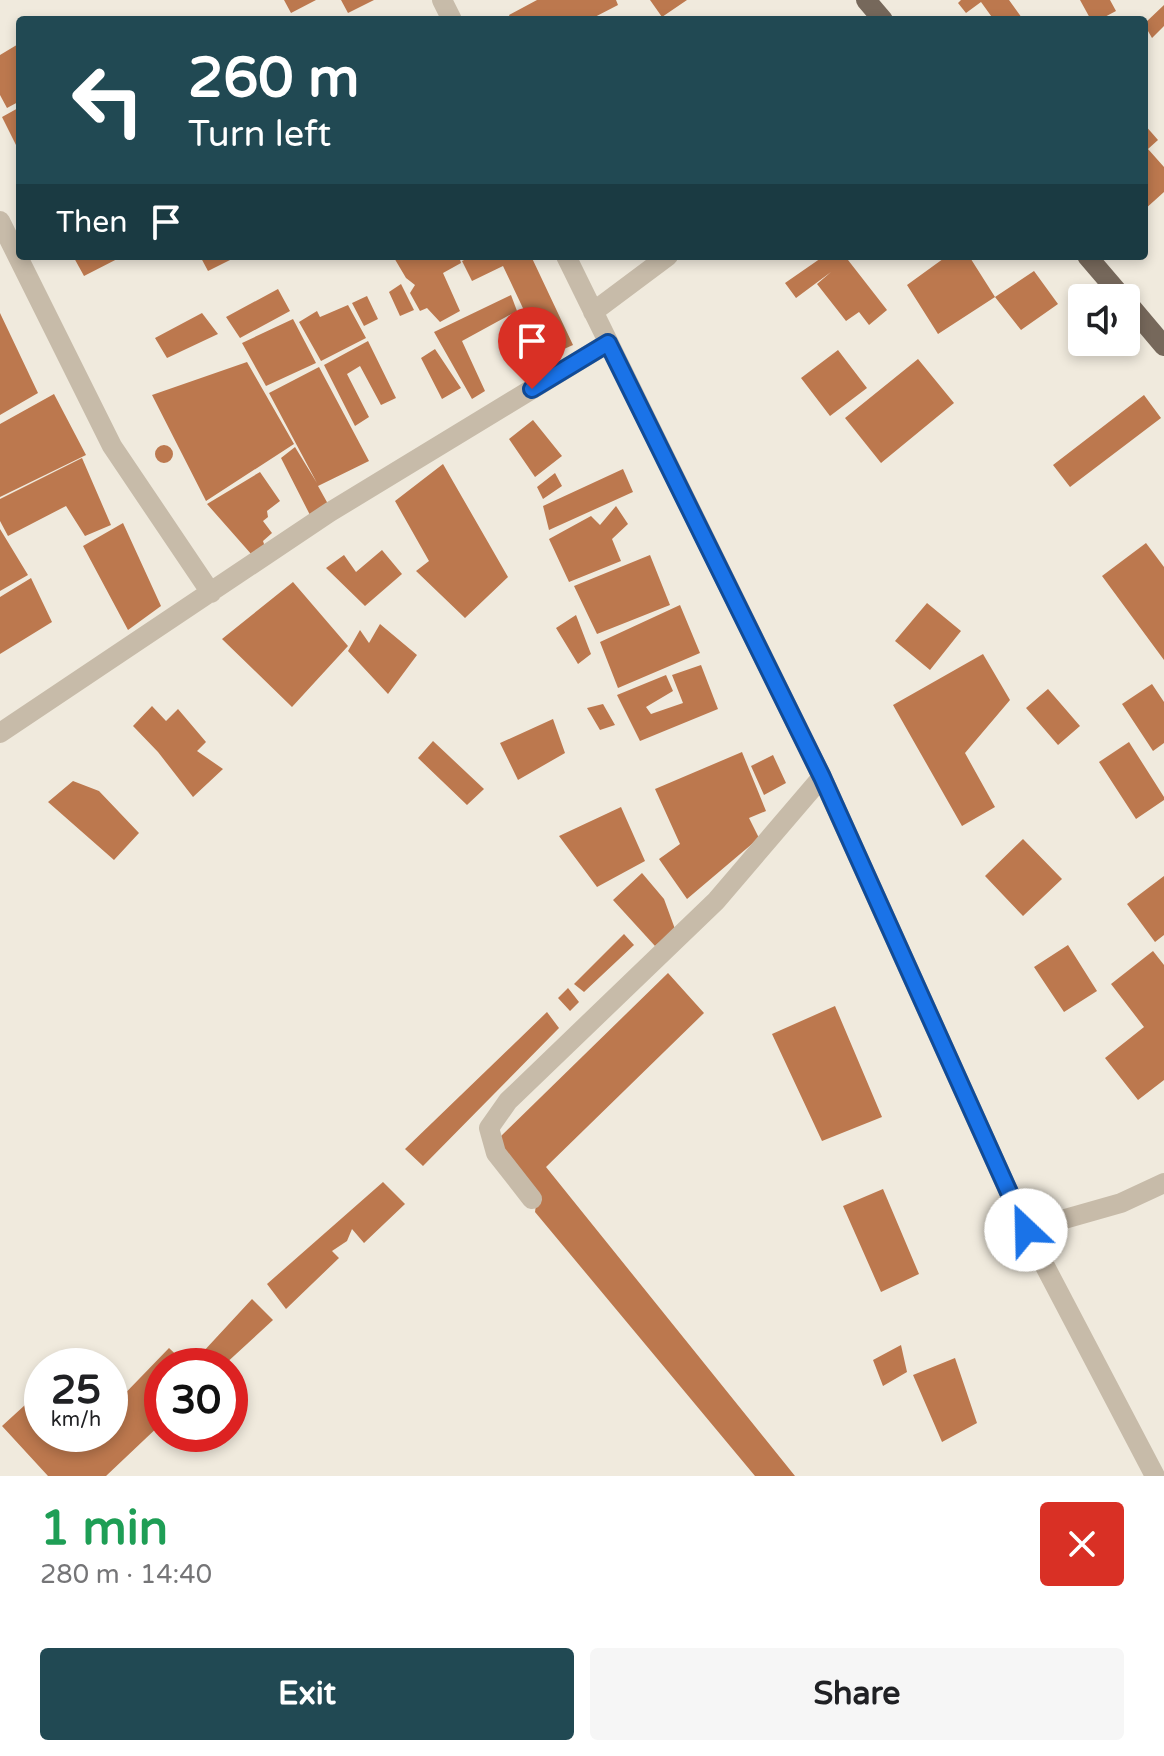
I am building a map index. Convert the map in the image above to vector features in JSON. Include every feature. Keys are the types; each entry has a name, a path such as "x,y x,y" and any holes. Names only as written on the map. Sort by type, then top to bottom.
{"main road":[{"path":"866,0 880,16"},
{"path":"1090,260 1111,284"},
{"path":"1140,318 1164,346"}],"street":[{"path":"0,221 16,253"},
{"path":"19,260 112,446 211,593"},
{"path":"568,260 822,777 1026,1230 1155,1476"},
{"path":"593,312 663,260"},
{"path":"0,733 330,512 608,343"},
{"path":"532,1199 496,1153 489,1128 508,1101 716,901 822,777"},
{"path":"1026,1230 1121,1203 1164,1183"}],"building":[{"path":"284,0 316,0 291,13"},
{"path":"341,0 374,0 348,13"},
{"path":"537,0 616,0 618,5 597,16 509,15"},
{"path":"650,0 687,0 663,16"},
{"path":"961,0 1009,0 1021,16 991,16 981,2 966,13 958,3"},
{"path":"1080,0 1110,0 1116,11 1107,16 1089,16"},
{"path":"1164,5 1164,26 1152,38 1148,20"},
{"path":"16,45 16,103 7,108 0,95 0,55"},
{"path":"16,109 16,145 2,117"},
{"path":"1148,129 1158,140 1148,149"},
{"path":"1148,149 1164,167 1164,192 1148,206"},
{"path":"75,260 115,260 84,276"},
{"path":"202,260 230,260 208,271"},
{"path":"395,260 460,260 461,263 443,273 460,311 440,322 427,308 420,311 410,293 415,285 406,278"},
{"path":"533,260 573,345 546,357 503,266 472,281 462,261"},
{"path":"818,260 848,260 887,310 869,325 859,312 846,321 817,284 831,272 796,298 785,283"},
{"path":"941,260 972,260 995,297 938,334 907,285"},
{"path":"1034,271 1058,304 1021,330 995,297"},
{"path":"401,284 414,310 400,316 389,292"},
{"path":"278,289 290,311 240,338 226,317"},
{"path":"511,295 517,311 462,341 485,391 472,399 434,332"},
{"path":"367,296 378,319 364,326 352,303"},
{"path":"348,305 366,338 321,361 299,322 317,311 320,317"},
{"path":"0,313 38,393 0,415"},
{"path":"202,313 218,334 167,358 155,338"},
{"path":"293,319 316,363 266,386 242,343"},
{"path":"368,341 396,398 381,405 360,366 347,374 369,417 355,426 324,365"},
{"path":"435,349 461,388 442,399 421,358"},
{"path":"838,350 867,388 830,416 801,378"},
{"path":"918,359 954,403 881,463 845,418"},
{"path":"247,362 294,444 206,501 152,395"},
{"path":"319,367 369,461 318,486 328,504 310,515 281,458 295,447 317,483 269,393"},
{"path":"54,394 86,455 0,497 0,424"},
{"path":"1144,395 1161,418 1070,487 1053,465"},
{"path":"533,420 562,456 535,477 509,439"},
{"path":"164,445 173,454 164,463 155,454"},
{"path":"82,458 111,525 85,536 66,506 8,536 0,521 0,499"},
{"path":"443,464 508,577 465,618 416,571 429,561 395,501"},
{"path":"623,469 633,492 549,530 543,506"},
{"path":"260,472 280,501 267,511 268,517 263,521 272,533 263,541 265,547 252,555 207,504"},
{"path":"555,473 562,486 543,499 537,487"},
{"path":"616,506 628,524 612,539 621,561 569,582 549,539 591,516 600,525"},
{"path":"123,523 161,606 128,630 83,546"},
{"path":"0,529 28,575 0,591"},
{"path":"1146,543 1164,567 1164,660 1102,576"},
{"path":"382,550 402,574 365,606 326,568 344,555 356,572"},
{"path":"650,555 670,605 597,634 574,586"},
{"path":"31,578 52,622 0,654 0,597"},
{"path":"293,582 348,646 292,707 222,639"},
{"path":"927,603 961,631 930,670 895,641"},
{"path":"680,605 700,653 618,688 600,642"},
{"path":"576,615 591,654 578,664 556,628"},
{"path":"380,624 417,655 388,694 348,651 360,630 369,643"},
{"path":"983,654 1010,700 965,753 995,807 962,826 893,705"},
{"path":"701,665 718,709 640,741 617,695 666,675 673,691 646,707 651,714 683,703 672,675"},
{"path":"1152,684 1164,702 1164,743 1153,751 1122,704"},
{"path":"1048,689 1080,726 1058,745 1026,708"},
{"path":"603,704 615,725 600,730 587,708"},
{"path":"152,706 166,721 178,709 206,742 197,751 223,769 193,797 133,726"},
{"path":"553,719 565,753 518,780 500,743"},
{"path":"433,741 484,789 467,805 418,758"},
{"path":"1129,742 1164,797 1136,819 1099,762"},
{"path":"742,752 766,811 749,818 759,838 687,899 659,859 680,844 655,789"},
{"path":"773,755 786,783 764,795 751,766"},
{"path":"73,781 99,791 139,833 114,860 48,802"},
{"path":"621,807 645,861 597,887 559,836"},
{"path":"1023,839 1062,879 1023,916 985,876"},
{"path":"642,873 664,899 675,929 655,946 613,900"},
{"path":"1164,876 1164,935 1155,942 1127,904"},
{"path":"624,934 634,945 584,992 574,984"},
{"path":"1068,945 1097,991 1064,1012 1034,967"},
{"path":"1153,951 1164,965 1164,1080 1138,1100 1105,1058 1144,1027 1111,984"},
{"path":"668,973 704,1013 546,1167 795,1476 755,1476 535,1212 537,1197 502,1154 499,1138"},
{"path":"568,988 579,1002 570,1011 558,998"},
{"path":"835,1006 882,1117 822,1141 772,1034"},
{"path":"547,1012 559,1028 423,1166 405,1149"},
{"path":"383,1182 405,1204 364,1243 352,1229 347,1241 332,1251 339,1258 286,1309 267,1284"},
{"path":"883,1189 919,1274 881,1292 843,1206"},
{"path":"252,1299 273,1320 243,1348 207,1348"},
{"path":"901,1345 907,1372 883,1386 873,1360"},
{"path":"955,1358 977,1423 942,1442 913,1375"},
{"path":"144,1374 144,1440 106,1476 48,1476 26,1452 128,1452 128,1390"},
{"path":"24,1406 24,1450 2,1426"}],"route":[{"path":"532,389 608,343 822,777 1026,1230"}]}
